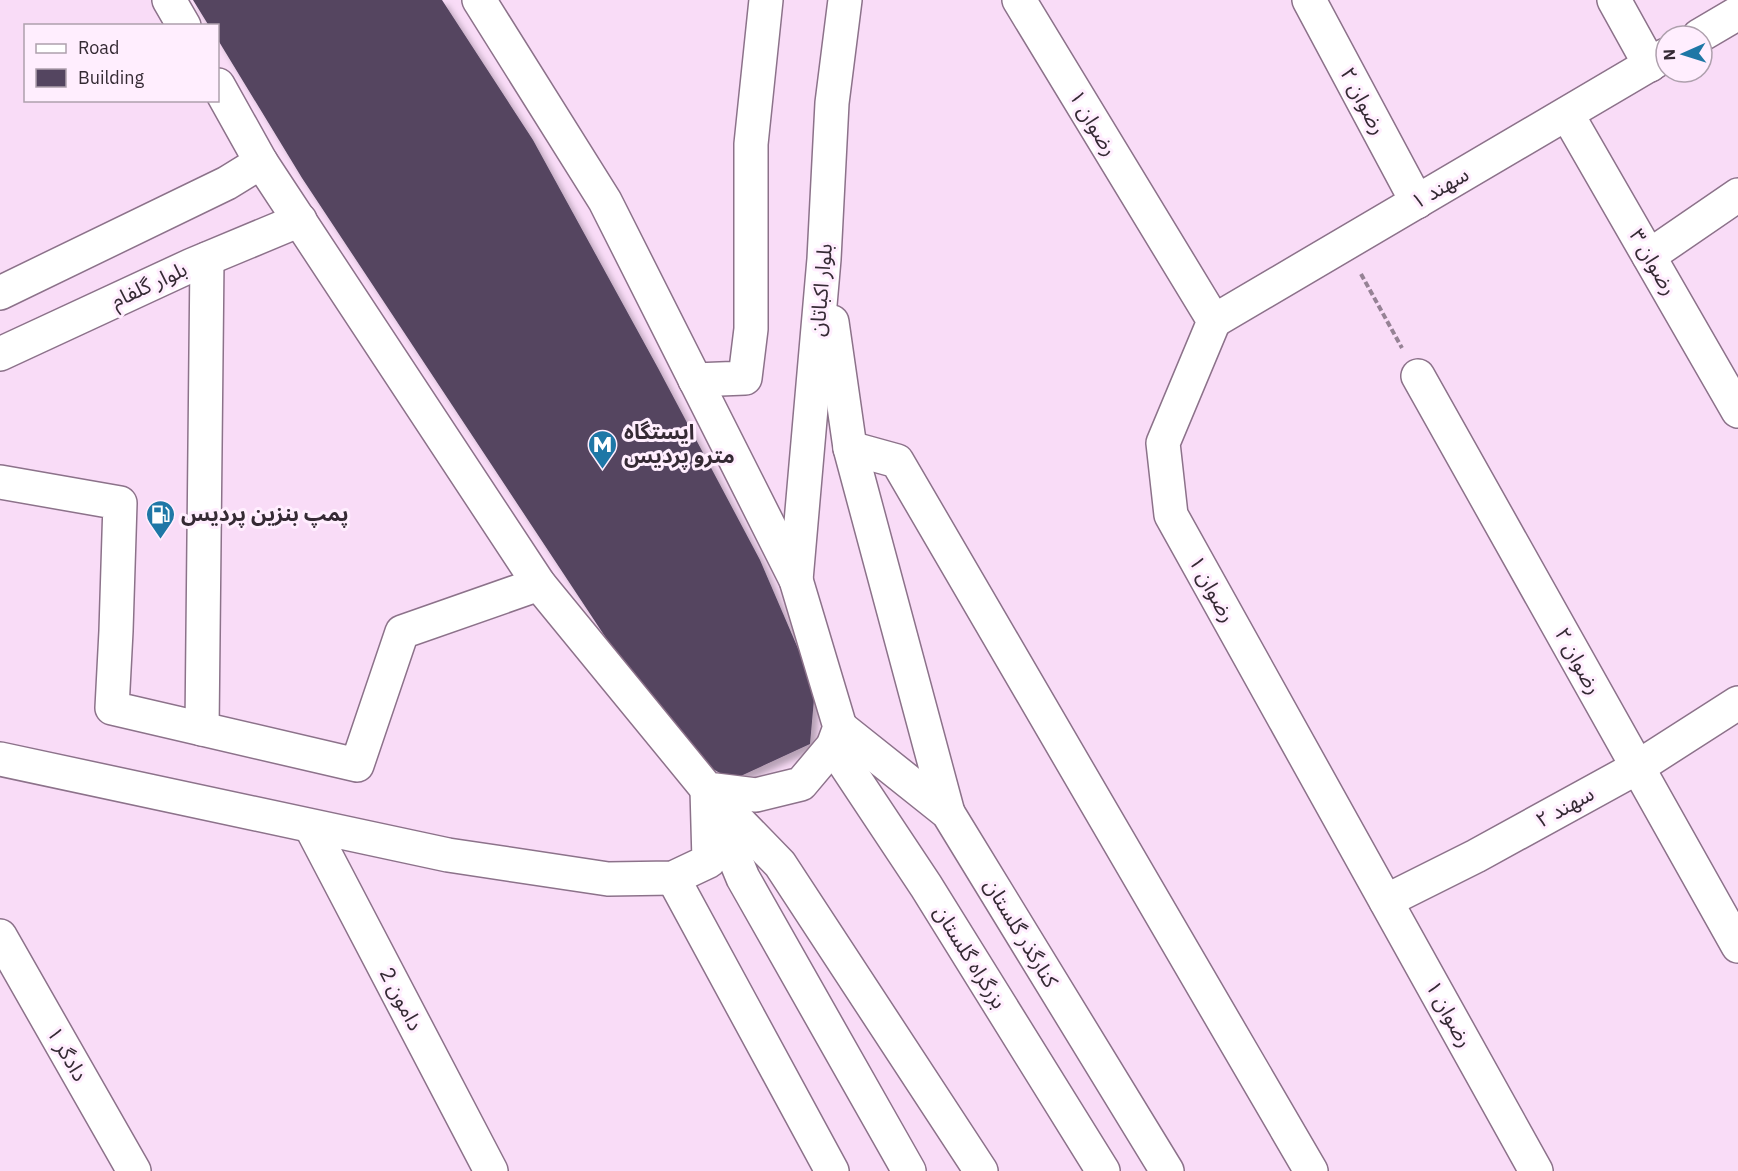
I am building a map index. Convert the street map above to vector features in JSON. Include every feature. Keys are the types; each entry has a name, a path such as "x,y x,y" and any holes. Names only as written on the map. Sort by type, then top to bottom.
{"main road":[{"path":"169,0 183,24"},
{"path":"479,0 605,201 796,580"},
{"path":"695,380 745,378 751,329 751,144 766,0"},
{"name":"بلوار اکباتان","path":"796,580 824,259 832,103 845,0"},
{"name":"رضوان ۱","path":"1019,0 1214,321 1163,443 1171,515 1536,1171"},
{"path":"1614,0 1654,55"},
{"name":"رضوان ۲","path":"1322,5 1417,202"},
{"path":"1714,27 1738,13"},
{"name":"سهند ۱","path":"1214,321 1654,62"},
{"path":"219,87 261,162 540,584 707,789 780,864 981,1171"},
{"name":"رضوان ۳","path":"1567,114 1738,411"},
{"path":"0,293 227,183 261,162"},
{"path":"1649,256 1738,195"},
{"name":"بلوار گلفام","path":"0,354 207,259 300,220"},
{"path":"202,729 207,259"},
{"path":"824,259 850,448 948,813"},
{"name":"رضوان ۲","path":"1418,376 1738,946"},
{"path":"850,448 897,461 1311,1171"},
{"path":"0,482 120,503 112,708 357,765 402,633 540,584"},
{"name":"بزرگراه گلستان","path":"796,580 836,737 1103,1171"},
{"name":"سهند ۲","path":"1386,900 1476,856 1638,767 1738,703"},
{"path":"707,789 756,795 801,784 836,737"},
{"name":"کنارگذر گلستان","path":"836,737 948,813 1167,1171"},
{"path":"0,759 448,855 608,879 673,878 709,861 707,789"},
{"path":"707,789 743,878 909,1171"},
{"name":"دامون 2","path":"311,827 491,1171"},
{"path":"673,878 832,1171"},
{"name":"۱ دادگر","path":"0,936 134,1171"}],"path":[{"path":"1344,244 1418,376"}],"building":[{"name":"ایستگاه مترو پردیس","path":"193,0 442,0 533,140 760,560 815,688 810,744 732,780 680,750 302,178 219,42 219,24 208,24"}],"place":[{"name":"ایستگاه مترو پردیس","path":"603,470"},
{"name":"پمپ بنزین پردیس","path":"160,540"}]}
